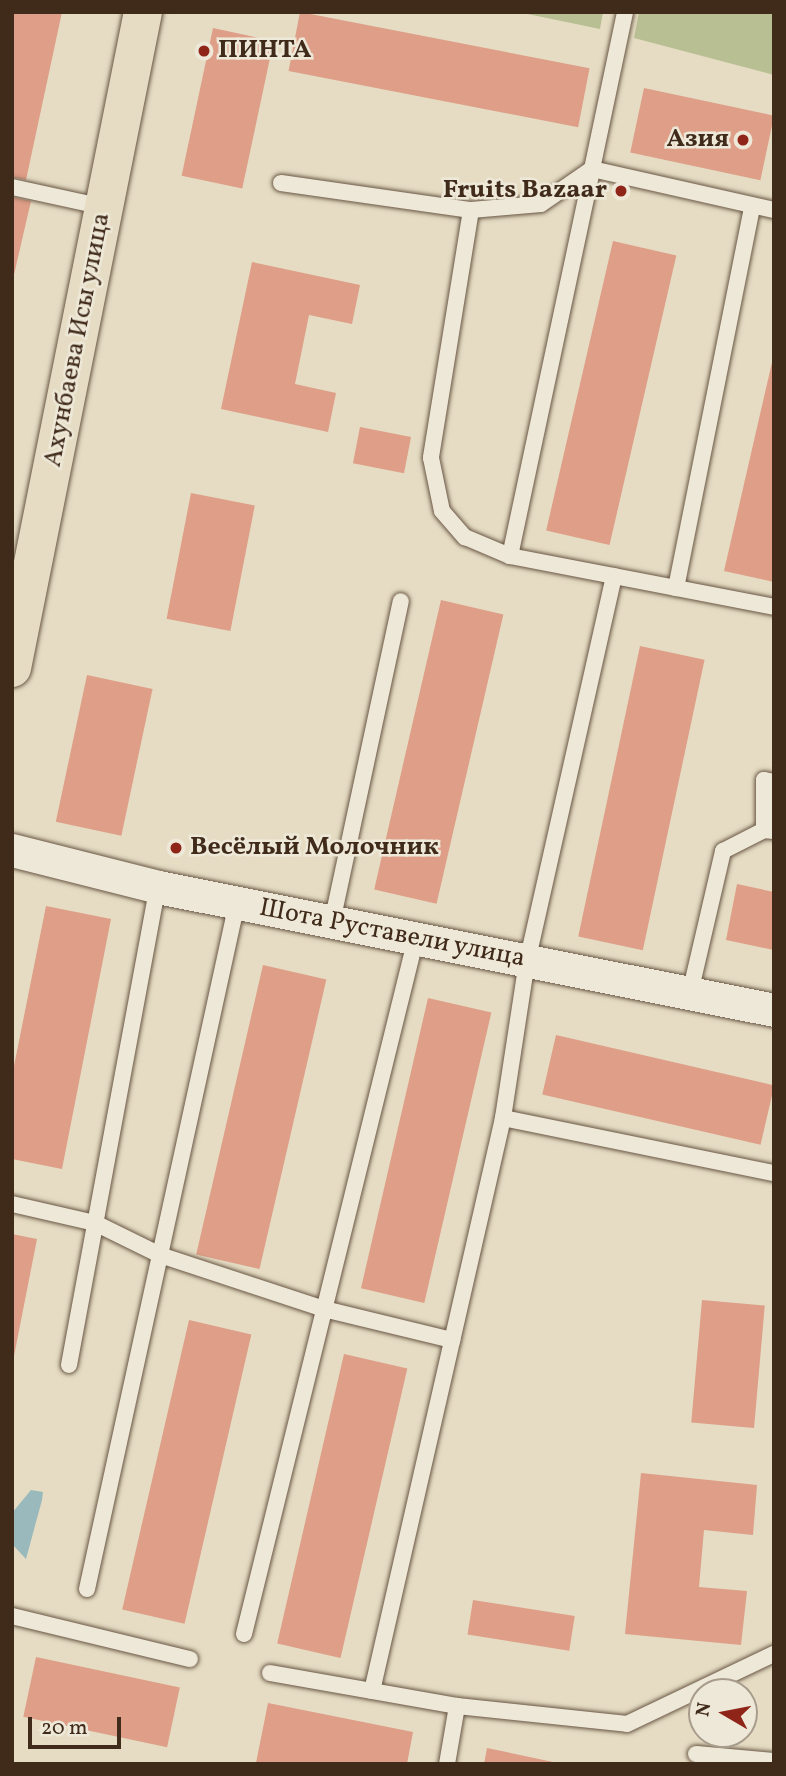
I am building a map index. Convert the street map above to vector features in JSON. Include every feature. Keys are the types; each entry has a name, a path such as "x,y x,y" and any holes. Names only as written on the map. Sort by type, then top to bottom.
{"main road":[{"name":"Ахунбаева Исы улица","path":"12,668 143,12"}],"street":[{"name":"Шота Руставели улица","path":"12,850 158,887 774,1010"}],"lane":[{"path":"509,556 625,12"},
{"path":"281,183 471,210 541,204 592,169 774,210"},
{"path":"12,187 104,206"},
{"path":"676,588 752,206"},
{"path":"471,210 431,458 442,511 465,537 509,556 774,607"},
{"path":"372,1691 503,1118 527,961 614,576"},
{"path":"332,922 401,601"},
{"path":"690,993 723,851 769,831 764,780 774,782"},
{"path":"69,1365 158,887"},
{"path":"87,1590 237,903"},
{"path":"244,1634 416,938"},
{"path":"503,1118 774,1173"},
{"path":"12,1204 95,1223 160,1255 324,1309 452,1340"},
{"path":"12,1616 190,1659"},
{"path":"270,1673 457,1706 627,1724 774,1654"},
{"path":"447,1764 457,1706"},
{"path":"696,1754 774,1761"}],"green space":[{"path":"518,12 603,12 600,29"},
{"path":"639,12 774,12 774,75 634,38"}],"water":[{"path":"31,1490 43,1492 26,1559 12,1544 12,1513"}],"building":[{"path":"12,12 62,12 26,180 12,177"},
{"path":"300,12 590,68 578,127 289,71"},
{"path":"213,28 274,41 242,189 182,176"},
{"path":"644,88 774,116 760,180 630,153"},
{"path":"12,197 31,201 13,279 12,279"},
{"path":"613,241 676,256 610,545 546,530"},
{"path":"252,262 360,285 352,324 309,315 295,384 336,393 328,432 221,409"},
{"path":"774,358 774,582 724,571"},
{"path":"360,427 411,437 404,473 353,463"},
{"path":"191,493 255,505 230,631 167,619"},
{"path":"441,600 503,614 437,904 374,889"},
{"path":"640,646 705,660 643,950 578,937"},
{"path":"87,675 153,689 121,836 56,822"},
{"path":"737,884 774,892 774,950 726,940"},
{"path":"46,906 111,919 62,1169 12,1159 12,1076"},
{"path":"263,965 326,980 260,1269 196,1254"},
{"path":"428,998 491,1013 424,1303 361,1288"},
{"path":"556,1035 774,1085 761,1145 542,1094"},
{"path":"12,1234 37,1239 14,1356 12,1356"},
{"path":"702,1300 765,1305 754,1428 691,1423"},
{"path":"189,1320 251,1334 185,1624 122,1609"},
{"path":"344,1354 407,1369 341,1658 277,1643"},
{"path":"641,1473 757,1485 753,1535 704,1530 699,1587 747,1591 741,1645 625,1634"},
{"path":"473,1600 575,1616 569,1651 468,1635"},
{"path":"36,1657 180,1688 167,1747 23,1717"},
{"path":"268,1703 413,1732 407,1764 256,1763"},
{"path":"487,1748 558,1763 558,1764 484,1764"}],"place":[{"name":"ПИНТА","path":"204,51"},
{"name":"Азия","path":"743,140"},
{"name":"Fruits Bazaar","path":"621,191"},
{"name":"Весёлый Молочник","path":"176,848"}]}
